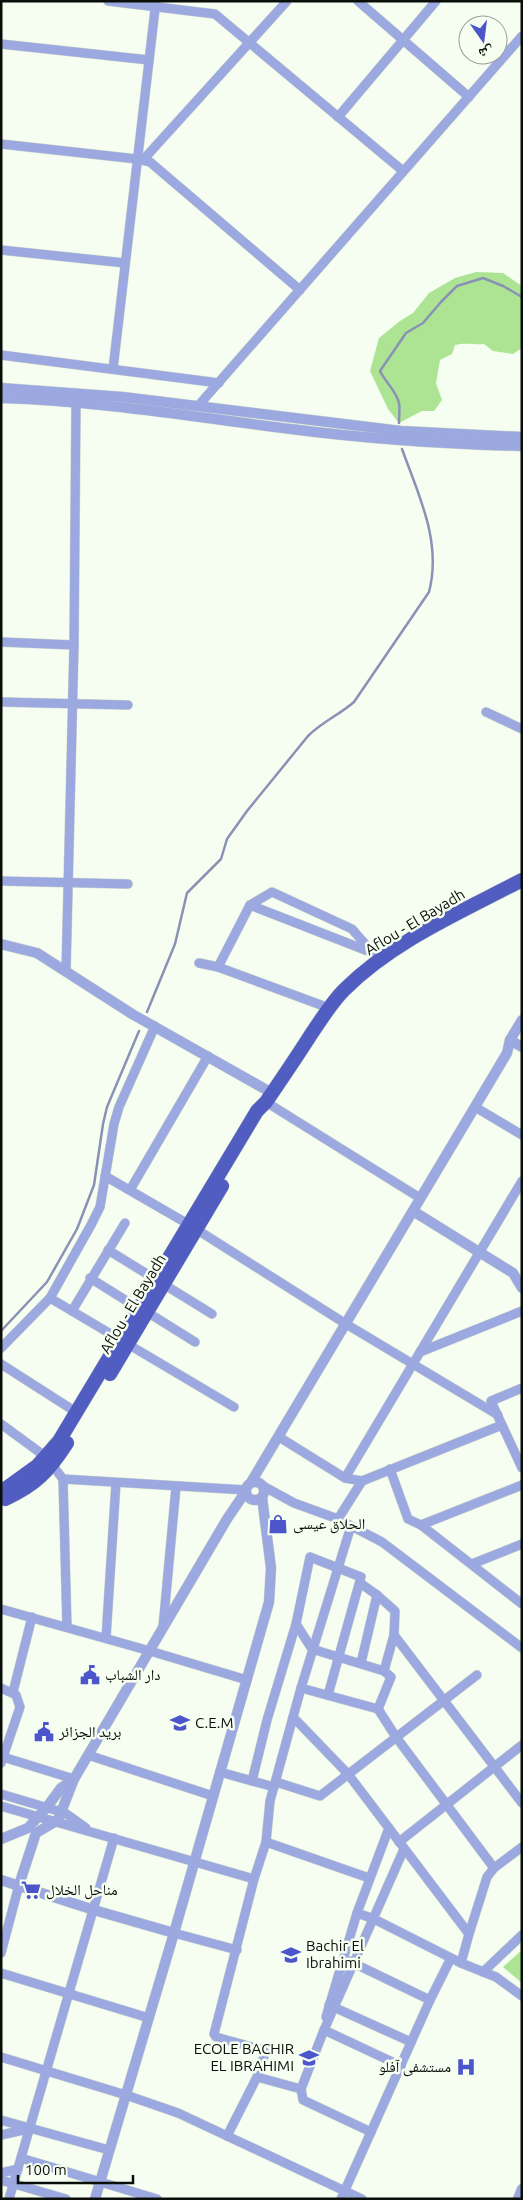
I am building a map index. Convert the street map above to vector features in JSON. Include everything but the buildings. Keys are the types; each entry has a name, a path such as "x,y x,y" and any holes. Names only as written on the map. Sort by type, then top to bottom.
{"main road":[{"name":"Aflou - El Bayadh","path":"1,1500 34,1483 50,1461 192,1227 257,1111 269,1097 329,1008 344,990 378,956 522,880"},
{"name":"Aflou - El Bayadh","path":"1,1492 50,1461 76,1412 124,1341"}],"street":[{"path":"108,1 156,4 216,14 403,172"},
{"path":"140,159 250,43 287,1"},
{"path":"358,1 469,97"},
{"path":"338,117 436,1"},
{"path":"112,369 140,159 156,4"},
{"path":"198,406 522,36"},
{"path":"1,44 149,60"},
{"path":"1,144 140,159 161,170 300,290"},
{"path":"1,250 125,263"},
{"path":"1,355 218,383"},
{"path":"1,388 77,392 401,431 522,437"},
{"path":"1,398 76,402 399,441 522,446"},
{"path":"66,971 73,704 76,402"},
{"path":"1,642 74,645"},
{"path":"1,702 128,705"},
{"path":"486,712 522,729"},
{"path":"1,882 128,884"},
{"path":"218,967 250,905 272,892 352,929 378,956"},
{"path":"250,905 378,956"},
{"path":"1,944 37,953 155,1026 208,1056 420,1198"},
{"path":"199,963 218,967 329,1008"},
{"path":"1,1348 50,1298 92,1226 100,1208 114,1124 119,1107 155,1026"},
{"path":"1,1953 19,1885 36,1832 56,1821 62,1812 74,1779 88,1755 506,1053 516,1044 521,1026"},
{"path":"130,1190 208,1056"},
{"path":"474,1107 522,1135"},
{"path":"105,1176 192,1227 346,1324 498,1415"},
{"path":"345,1478 478,1251 522,1181"},
{"path":"413,1211 478,1251 517,1271 522,1288"},
{"path":"72,1311 90,1278 125,1223"},
{"path":"108,1250 212,1314"},
{"path":"90,1278 196,1342"},
{"path":"50,1298 234,1407"},
{"path":"420,1352 522,1310"},
{"path":"1,1364 76,1412"},
{"path":"522,1388 492,1401 522,1468"},
{"path":"1,1424 50,1461 63,1479 67,1627"},
{"path":"279,1437 345,1478 362,1481 502,1425"},
{"path":"512,1446 522,1442"},
{"path":"227,1519 243,1504 258,1499 264,1490 262,1485 270,1451"},
{"path":"390,1469 408,1519 421,1525 522,1604"},
{"path":"63,1479 176,1487 247,1488 258,1482 294,1503 338,1519 382,1542 522,1648"},
{"path":"338,1519 362,1481"},
{"path":"106,1638 116,1483"},
{"path":"421,1525 522,1485"},
{"path":"162,1630 176,1487"},
{"path":"247,1488 249,1498 294,1503"},
{"path":"95,2199 269,1602 271,1585 264,1516 258,1499"},
{"path":"227,2136 257,2077 265,2053 263,2050 216,2037 214,2034 254,1879 266,1842 270,1801 312,1649 351,1526"},
{"path":"472,1564 522,1544"},
{"path":"252,1781 267,1720 296,1624 310,1557 361,1577 328,1695"},
{"path":"360,1583 378,1595 395,1611 394,1635 384,1671"},
{"path":"361,1663 378,1595"},
{"path":"2,1612 32,1617 150,1650 247,1680"},
{"path":"13,1692 32,1617"},
{"path":"296,1624 312,1649 384,1671 391,1677 378,1709"},
{"path":"394,1635 522,1803"},
{"path":"220,1772 320,1796 477,1675"},
{"path":"1,1688 13,1692 19,1698 20,1707 2,1760 74,1779"},
{"path":"301,1688 378,1709 396,1737 494,1868"},
{"path":"293,1717 348,1774 469,1934"},
{"path":"332,2006 354,1964 374,1919 401,1845 446,1804 522,1745"},
{"path":"88,1755 214,1796"},
{"path":"1,1839 24,1831 39,1817 61,1788 74,1779"},
{"path":"1,1794 62,1812 73,1817 88,1830"},
{"path":"1,1806 195,1860 254,1879"},
{"path":"370,2132 312,2106 303,2100 301,2089 332,2006 343,1959 357,1913 389,1828"},
{"path":"9,2199 114,1838"},
{"path":"266,1842 369,1878"},
{"path":"461,1963 487,1877 494,1868 522,1847"},
{"path":"1,1880 94,1910 237,1950"},
{"path":"357,1913 374,1919 461,1963 496,1977 522,1996"},
{"path":"483,1972 522,1935"},
{"path":"342,2195 430,2000 451,1958"},
{"path":"343,1959 430,2000"},
{"path":"1,1973 148,2018"},
{"path":"332,2006 411,2042"},
{"path":"324,2030 401,2066"},
{"path":"1,2058 47,2070 178,2113 342,2195 362,2199"},
{"path":"257,2077 301,2089"},
{"path":"1,2120 109,2150"},
{"path":"1,2135 30,2129"},
{"path":"21,2158 157,2199"},
{"path":"1,2173 18,2169"},
{"path":"1,2180 66,2199"},
{"path":"518,2199 522,2189"}],"green space":[{"path":"476,272 503,273 522,286 522,348 513,354 493,351 484,344 455,345 452,354 440,360 436,383 442,400 434,411 422,411 399,423 388,409 370,371 379,338 413,313 429,293 455,278"},
{"path":"522,1950 522,1983 503,1967"}],"waterway":[{"path":"399,423 398,398 380,371 406,333 423,323 457,286 483,278 503,286 522,297"},
{"path":"147,1012 175,944 187,893 221,859 227,839 247,811 308,736 354,702 429,592 433,555 431,537 427,519 402,449"},
{"path":"1,1331 47,1282 77,1229 94,1185 107,1107 139,1031"}],"place":[{"name":"الحلاق عيسى","path":"278,1524"},
{"name":"دار الشباب","path":"90,1675"},
{"name":"C.E.M","path":"180,1723"},
{"name":"بريد الجزائر","path":"44,1732"},
{"name":"مناحل الخلال","path":"31,1890"},
{"name":"Bachir El Ibrahimi","path":"291,1955"},
{"name":"ECOLE BACHIR EL IBRAHIMI","path":"309,2058"},
{"name":"مستشفى آفلو","path":"466,2067"}]}
